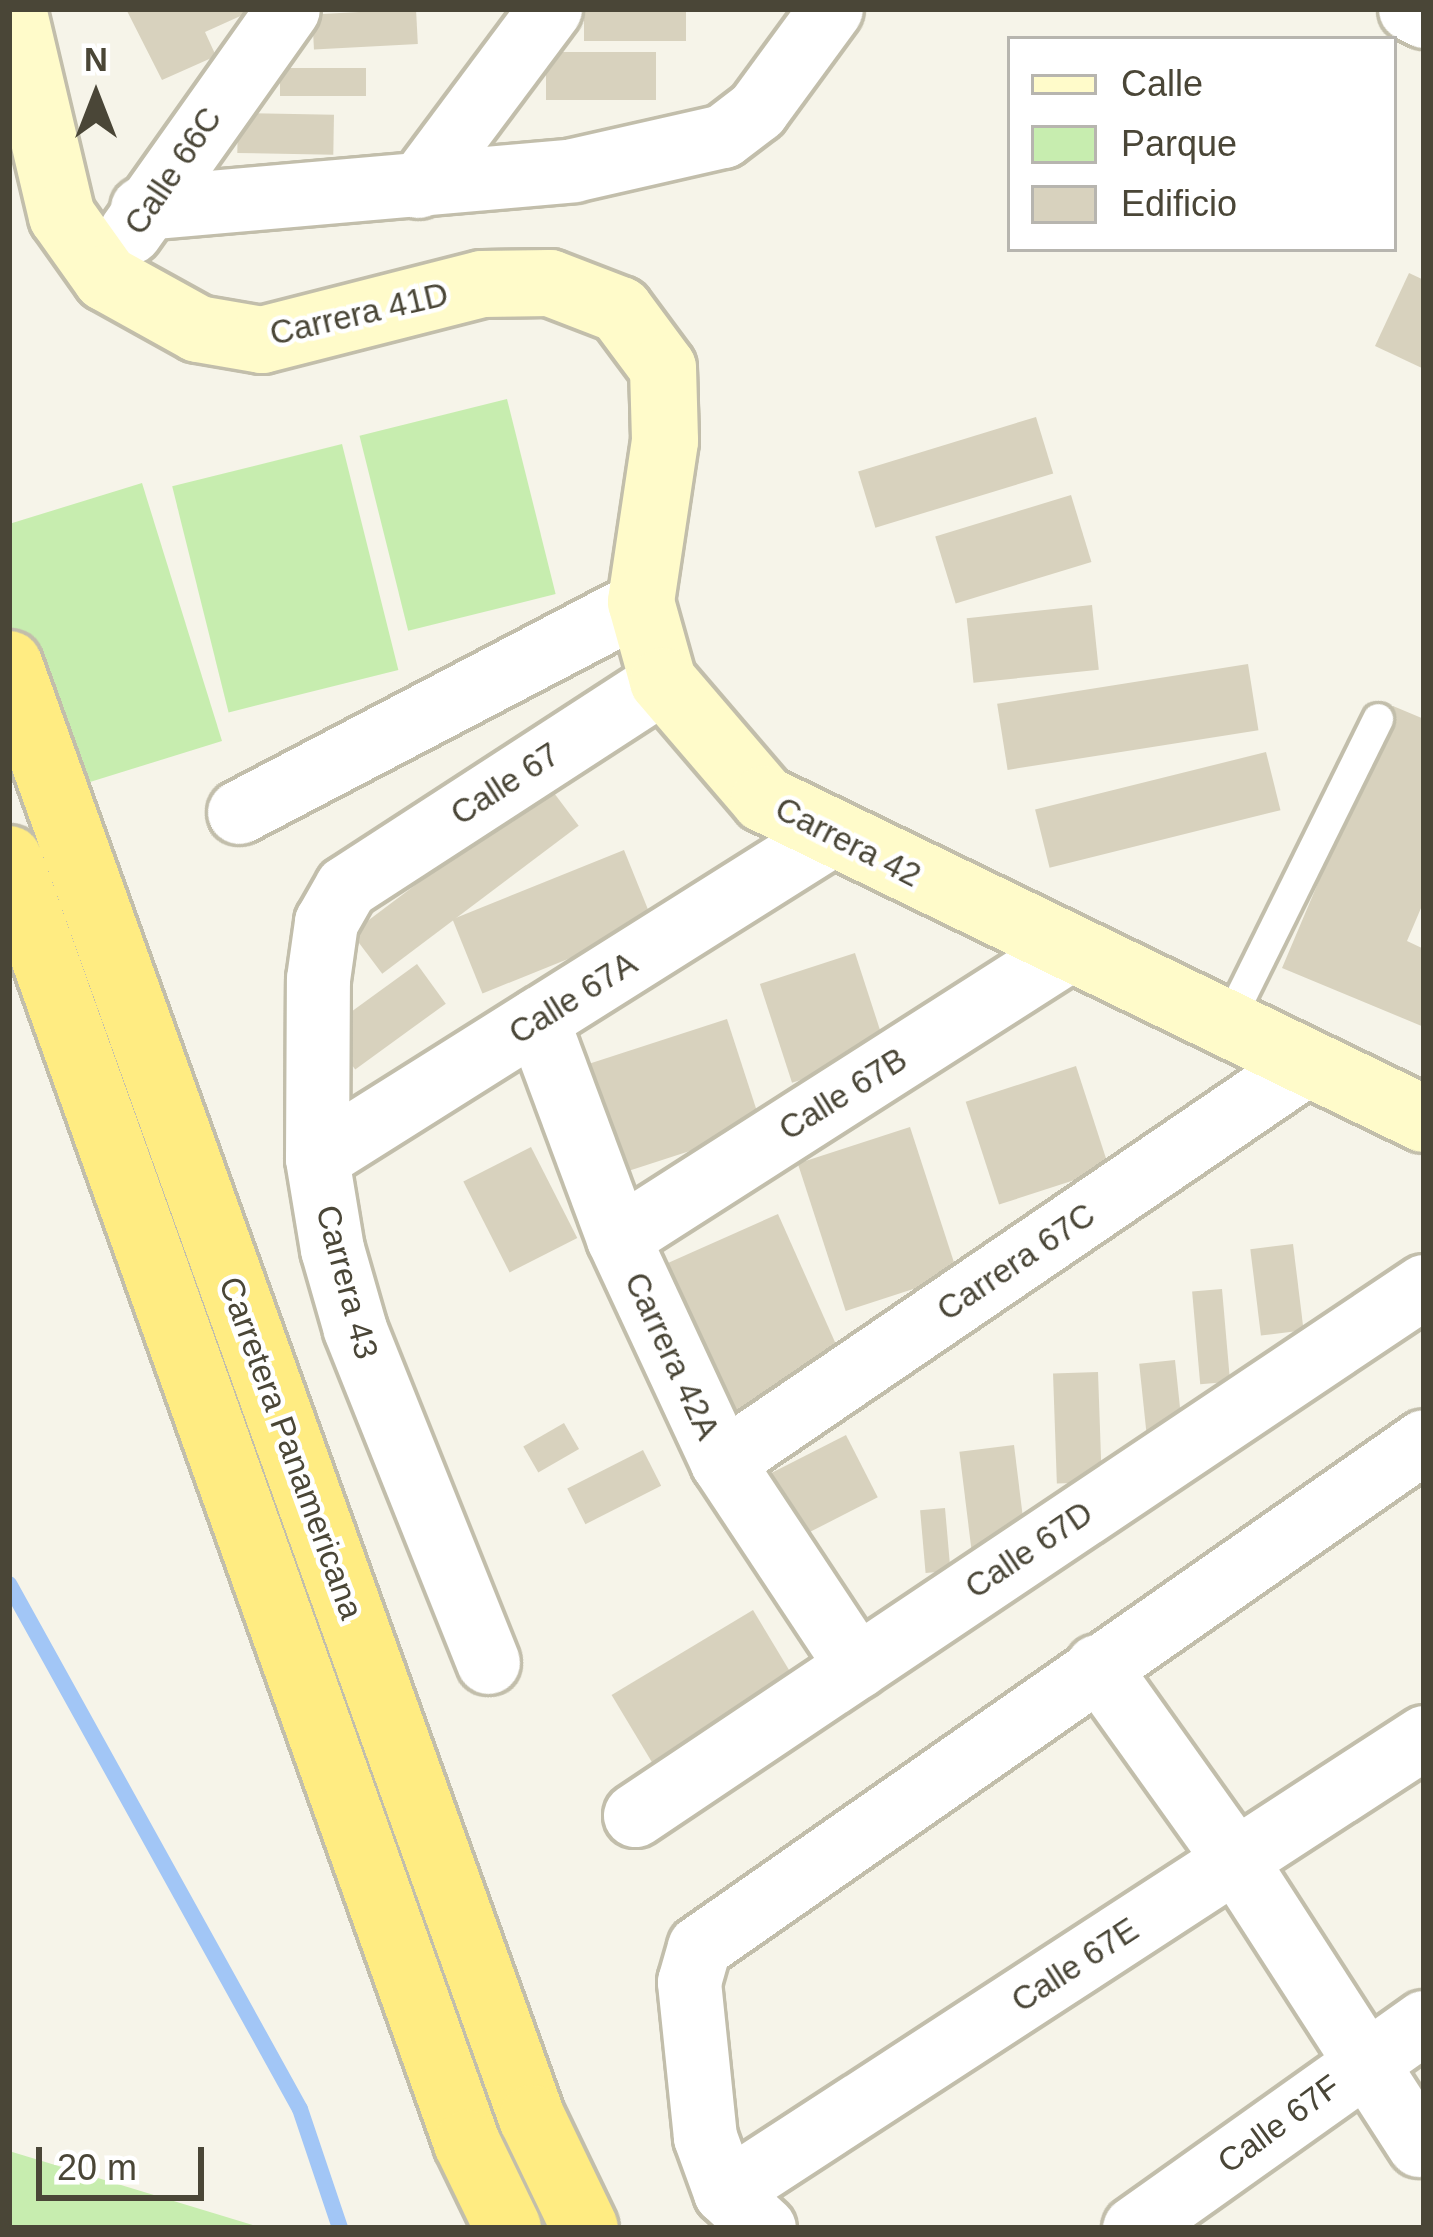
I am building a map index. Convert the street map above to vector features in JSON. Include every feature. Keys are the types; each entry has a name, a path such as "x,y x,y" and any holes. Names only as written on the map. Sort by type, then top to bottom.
{"highway":[{"name":"Carretera Panamericana","path":"9,664 532,2118 585,2228"},
{"name":"Carretera Panamericana","path":"9,859 467,2143 508,2228"}],"main road":[{"name":"Carrera 41D","path":"13,9 62,216 106,278 198,329 262,340 482,284 550,283 620,310"},
{"name":"Carrera 42","path":"620,310 663,368 665,441 641,602 663,681 764,800 829,836 1424,1119"}],"street":[{"name":"Calle 66C","path":"106,278 142,208 288,9"},
{"path":"418,186 550,9"},
{"path":"142,208 573,170 723,136 757,110 831,9"},
{"path":"1410,9 1424,16"},
{"path":"239,812 641,602"},
{"name":"Calle 67","path":"346,887 663,681"},
{"name":"Calle 67A","path":"317,1158 829,836"},
{"name":"Carrera 43","path":"346,887 326,922 318,979 317,1158 355,1329 488,1662"},
{"name":"Calle 67B","path":"618,1238 1067,951"},
{"name":"Carrera 42A","path":"537,1020 618,1238 722,1462 857,1666"},
{"name":"Carrera 67C","path":"722,1462 1309,1062"},
{"name":"Calle 67D","path":"635,1815 1424,1286"},
{"path":"744,2210 704,2137 689,1982 699,1948 722,1925 1424,1441"},
{"path":"1097,1666 1236,1861 1369,2059 1419,2145"},
{"name":"Calle 67E","path":"744,2210 1236,1861 1424,1737"},
{"name":"Calle 67F","path":"1135,2228 1424,2022"}],"lane":[{"path":"1228,1023 1378,719"}],"green space":[{"path":"507,399 556,594 408,631 360,436"},
{"path":"342,444 398,670 229,712 172,486"},
{"path":"142,483 222,741 61,791 9,622 9,524"},
{"path":"9,2151 263,2228 9,2228"}],"building":[{"path":"126,9 256,9 205,32 216,56 162,80"},
{"path":"416,9 418,44 314,49 312,14"},
{"path":"584,9 686,9 686,41 584,41"},
{"path":"546,52 656,52 656,100 546,100"},
{"path":"280,68 366,68 366,96 280,96"},
{"path":"238,113 334,115 333,155 237,153"},
{"path":"1409,273 1424,280 1424,369 1375,346"},
{"path":"1036,417 1053,473 875,528 858,471"},
{"path":"1071,495 1091,562 956,603 935,537"},
{"path":"1092,605 1099,670 973,683 967,618"},
{"path":"1248,664 1258,730 1008,770 997,704"},
{"path":"1393,706 1424,719 1424,901 1407,941 1424,949 1424,1027 1282,968"},
{"path":"1266,752 1281,810 1050,868 1035,810"},
{"path":"548,785 579,826 382,974 352,933"},
{"path":"624,850 654,924 482,993 452,919"},
{"path":"855,953 887,1052 792,1083 760,984"},
{"path":"417,964 446,1004 355,1069 326,1030"},
{"path":"727,1019 762,1127 617,1175 581,1066"},
{"path":"1076,1066 1109,1169 999,1205 966,1102"},
{"path":"910,1127 958,1274 846,1311 798,1163"},
{"path":"531,1147 577,1238 510,1272 463,1182"},
{"path":"778,1214 849,1373 719,1431 648,1272"},
{"path":"1293,1244 1304,1330 1261,1336 1250,1249"},
{"path":"1222,1289 1230,1382 1200,1384 1192,1292"},
{"path":"1175,1360 1183,1432 1147,1435 1139,1364"},
{"path":"1098,1372 1102,1482 1057,1484 1053,1374"},
{"path":"564,1423 579,1449 538,1472 523,1446"},
{"path":"846,1435 878,1497 780,1547 748,1485"},
{"path":"1014,1445 1026,1541 971,1548 959,1452"},
{"path":"643,1450 661,1486 585,1524 567,1489"},
{"path":"945,1508 950,1571 926,1573 920,1510"},
{"path":"753,1610 796,1682 655,1767 612,1695"}],"waterway":[{"path":"9,1584 300,2109 340,2228"}]}
